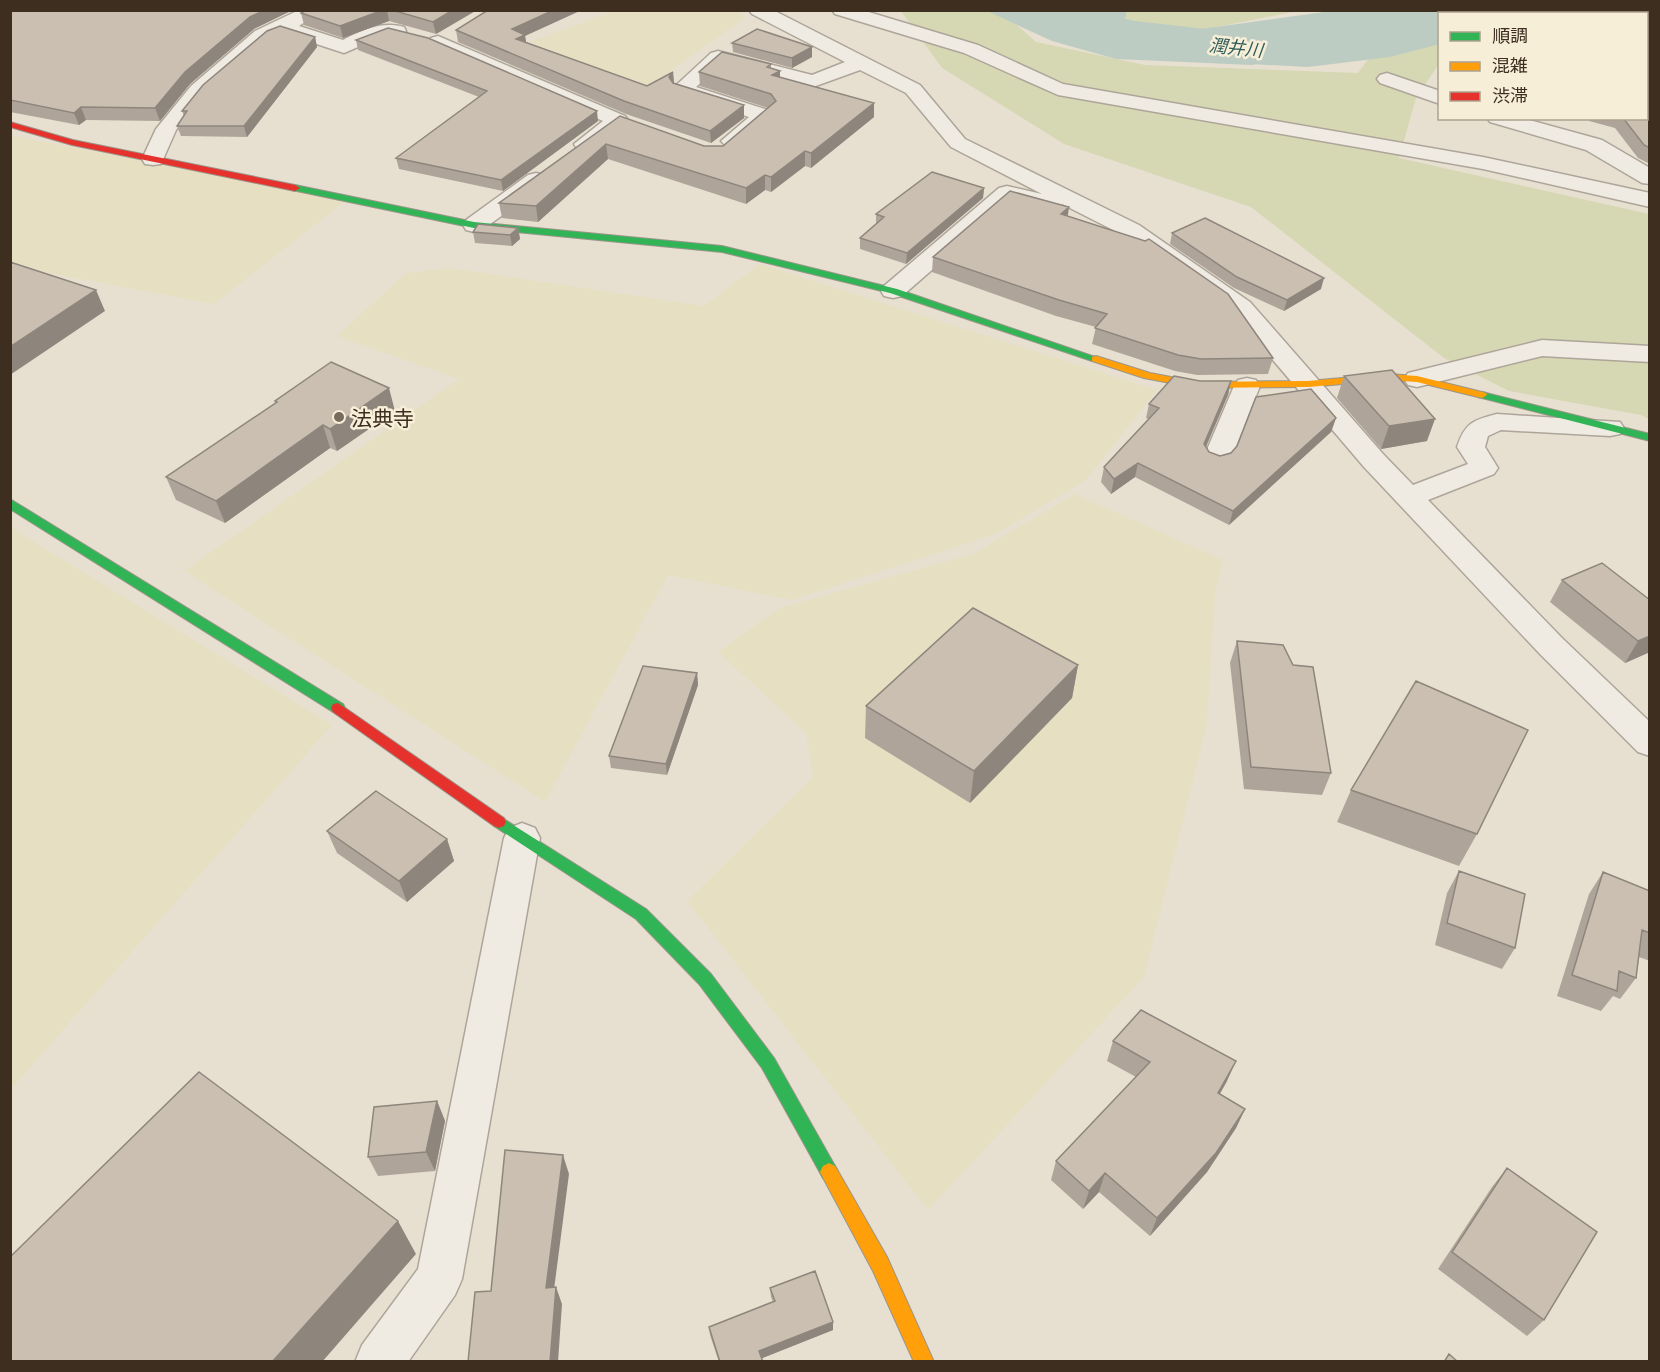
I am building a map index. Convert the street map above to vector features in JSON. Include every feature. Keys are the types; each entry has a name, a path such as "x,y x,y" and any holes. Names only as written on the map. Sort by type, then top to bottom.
{"street":[{"path":"153,159 166,129 198,90 262,35 283,27 314,10"},
{"path":"758,10 913,89 958,143 1088,206 1131,230 1240,307 1409,497 1551,646 1650,743"},
{"path":"841,10 971,48 1058,89 1483,163 1650,200"},
{"path":"283,27 344,47 390,29 438,42 639,128"},
{"path":"438,42 458,32"},
{"path":"714,154 764,115 682,89 718,57 813,81 863,62"},
{"path":"1387,79 1438,97"},
{"path":"570,155 618,120"},
{"path":"1503,120 1594,145 1650,178"},
{"path":"1552,135 1571,120"},
{"path":"10,124 72,142 474,225 722,249 893,291 1148,376 1197,386 1308,384 1388,377 1417,379 1650,438"},
{"path":"474,225 551,169"},
{"path":"893,291 1007,193 1073,208 1088,206"},
{"path":"1417,379 1542,348 1650,354"},
{"path":"1217,459 1247,386"},
{"path":"1409,497 1484,468 1471,447 1476,431 1497,422 1610,428"},
{"path":"10,503 334,706 522,838 641,914 705,979 768,1063 880,1264 924,1362"},
{"path":"379,1362 439,1279 522,838"}],"shaded area":[{"path":"735,10 746,17 644,90 529,42 613,11"},
{"path":"13,136 348,199 214,304 11,266 10,138"},
{"path":"760,264 1157,390 1086,480 996,534 791,600 668,575 545,802 184,571 459,379 337,336 406,273 449,268 704,306"},
{"path":"1075,494 1223,560 1215,593 1207,724 1144,977 928,1210 687,901 813,777 806,733 718,652 780,608 973,554"},
{"path":"10,527 332,725 11,1089 10,1089"}],"green space":[{"path":"901,11 1001,11 1036,42 1145,65 1358,73 1394,23 1438,14 1438,65 1416,98 1399,158 1649,214 1649,419 1641,415 1509,391 1444,358 1251,207 1064,144 942,68"},
{"path":"1127,11 1298,11 1176,35 1124,23"},
{"path":"1450,11 1560,11 1556,12 1445,12"}],"water":[{"path":"987,11 1127,11 1124,23 1164,34 1331,11 1466,11 1438,12 1438,17 1252,65 1116,59 1052,41"}],"building":[{"path":"10,10 265,10 250,17 185,72 155,108 81,107 74,113 10,100"},
{"path":"306,10 383,10 340,26 301,13"},
{"path":"392,10 453,10 433,22"},
{"path":"488,10 554,10 512,29 525,35 516,39 647,86 673,72 669,77 673,83 744,105 710,131 624,101 456,30"},
{"path":"280,26 315,37 244,126 177,126 187,111 182,111 203,85 267,31"},
{"path":"388,28 428,38 597,111 501,180 396,158 487,91 356,40"},
{"path":"757,29 812,47 792,58 732,43"},
{"path":"722,52 771,64 767,67 780,71 772,75 874,103 811,153 805,151 771,177 765,175 746,188 606,144 536,206 499,203 620,116 704,146 723,146 776,101 771,94 699,72"},
{"path":"1648,62 1650,63 1650,148 1644,145 1625,120 1648,120"},
{"path":"932,172 984,188 907,253 860,238 884,217 876,214"},
{"path":"1010,191 1069,207 1061,214 1145,241 1149,239 1228,294 1273,358 1201,359 1178,355 1095,328 1107,314 933,257"},
{"path":"1205,218 1324,278 1287,300 1237,277 1172,233"},
{"path":"478,224 518,228 510,235 473,232"},
{"path":"10,262 96,290 10,347"},
{"path":"331,362 389,388 330,429 323,425 216,501 166,477 277,402 275,401"},
{"path":"1392,370 1435,419 1389,426 1344,376"},
{"path":"1174,376 1200,381 1231,381 1204,444 1209,452 1220,456 1231,453 1237,446 1256,397 1311,389 1336,418 1233,511 1138,463 1114,479 1104,467 1159,408 1149,404"},
{"path":"1602,563 1650,600 1650,636 1638,641 1562,580"},
{"path":"973,608 1078,665 974,771 866,706"},
{"path":"1237,641 1283,645 1293,665 1313,667 1331,773 1251,767"},
{"path":"643,666 697,673 666,764 609,756"},
{"path":"1416,681 1528,730 1477,834 1351,790"},
{"path":"376,791 447,839 399,881 327,831"},
{"path":"1459,871 1525,894 1515,948 1447,923"},
{"path":"1603,872 1650,891 1650,933 1642,930 1636,978 1619,971 1617,991 1572,975"},
{"path":"1141,1010 1236,1061 1218,1093 1245,1109 1216,1153 1157,1218 1105,1173 1089,1191 1056,1161 1150,1062 1113,1041"},
{"path":"199,1072 398,1221 272,1362 10,1362 10,1257"},
{"path":"437,1101 426,1152 368,1157 374,1107"},
{"path":"505,1150 563,1155 546,1288 556,1287 550,1362 468,1362 475,1292 491,1291"},
{"path":"1507,1168 1597,1232 1544,1320 1452,1252"},
{"path":"815,1271 833,1322 759,1351 763,1362 720,1362 709,1327 775,1301 770,1288"},
{"path":"1449,1354 1458,1362 1444,1362"}],"waterway":[{"name":"潤井川","path":"1033,10 1041,15 1135,35 1250,49 1308,52 1390,42 1438,30"},
{"name":"潤井川","path":"1504,12 1510,10"}],"traffic: fast":[{"path":"295,188 474,225 722,249 893,291 1096,359"},
{"path":"1482,395 1650,438"},
{"path":"10,503 338,708"},
{"path":"499,822 641,914 705,979 768,1063 829,1172"}],"traffic: slow":[{"path":"1096,359 1148,376 1197,385 1308,384 1388,377 1417,379 1482,395"},
{"path":"829,1172 880,1264 924,1362"}],"traffic: jam":[{"path":"10,124 72,142 295,188"},
{"path":"338,708 499,822"}],"place":[{"name":"法典寺","path":"339,417"}]}
